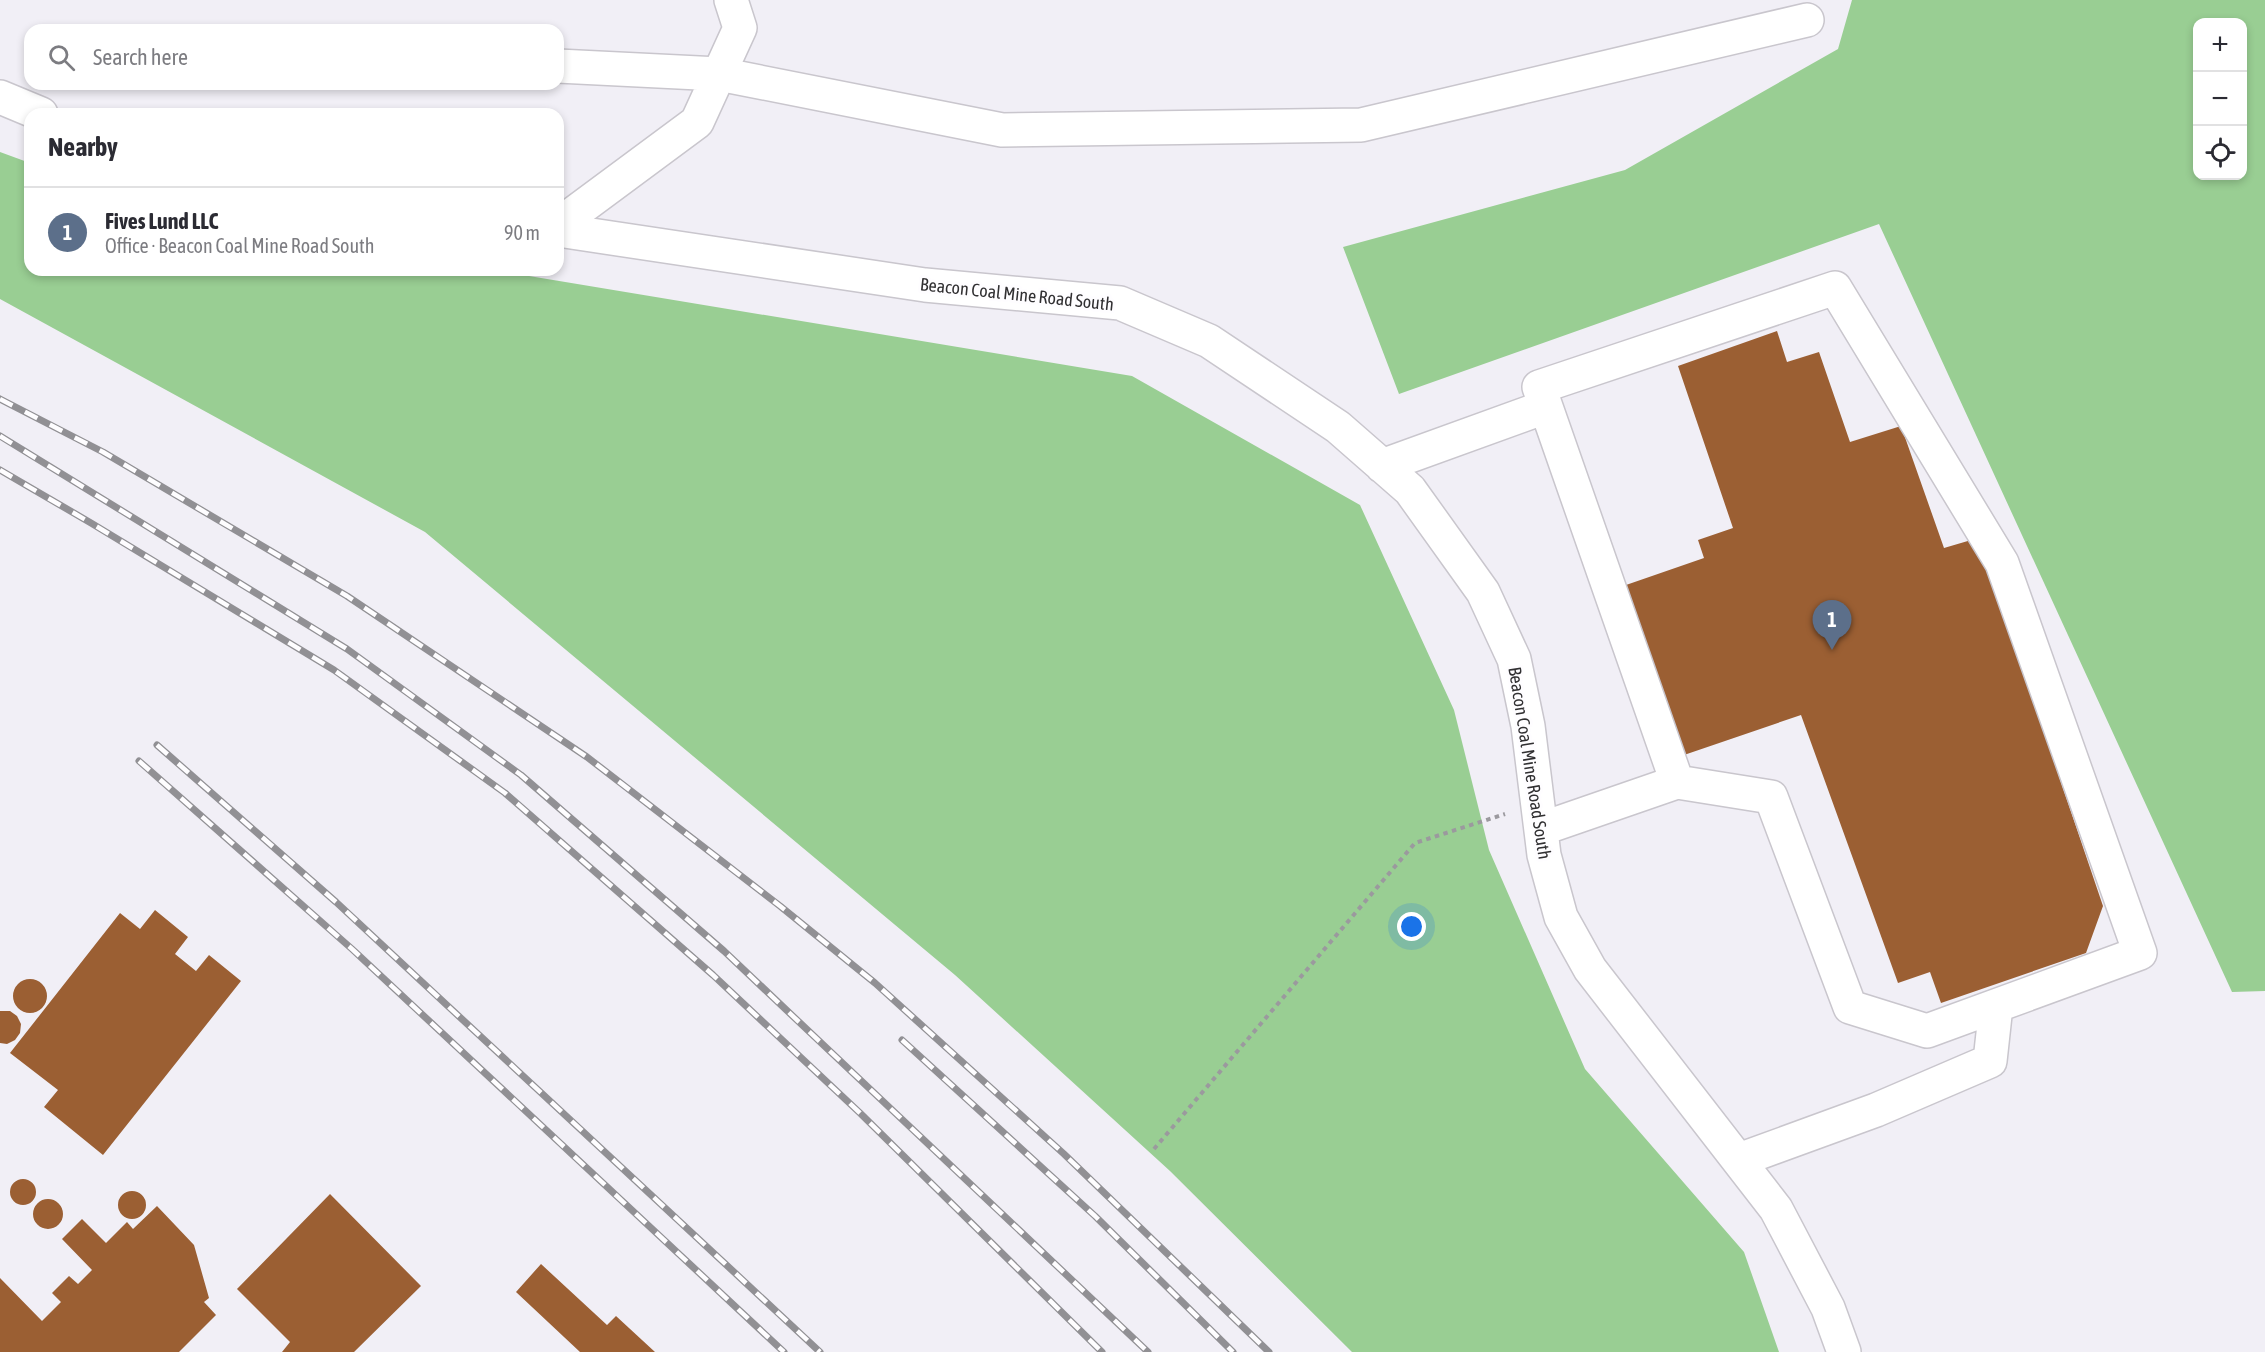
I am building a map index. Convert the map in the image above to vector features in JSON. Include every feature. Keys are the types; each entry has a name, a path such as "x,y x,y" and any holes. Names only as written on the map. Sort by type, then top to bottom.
{"street":[{"path":"564,221 697,122 740,28 731,0"},
{"path":"564,66 719,74 1002,130 1361,124 1807,20"},
{"path":"0,97 27,108"},
{"name":"Beacon Coal Mine Road South","path":"564,232 924,285 1120,303 1209,340 1338,427 1382,465 1410,490 1484,592 1514,659 1528,726 1544,855 1561,917 1590,969 1776,1209 1828,1308 1844,1352"},
{"path":"1539,816 1677,782 1771,797 1850,1007 1927,1031 2140,953 2002,563 1835,288 1539,387 1677,782"},
{"path":"1382,465 1545,406"},
{"path":"1739,1160 1876,1110 1990,1061 1996,1006"}],"path":[{"path":"1154,1149 1415,843 1539,816"}],"green space":[{"path":"1852,0 2265,0 2265,991 2232,992 1879,224 1399,394 1343,247 1625,170 1838,49"},
{"path":"0,152 24,161 24,276 529,276 1132,376 1360,505 1454,710 1489,850 1585,1069 1744,1252 1779,1352 1352,1352 1170,1171 955,975 425,532 0,299"}],"building":[{"path":"1777,331 1787,362 1819,352 1850,442 1901,426 1944,548 1978,538 2103,906 2086,953 1941,1003 1930,972 1898,983 1801,715 1684,755 1626,585 1704,558 1698,540 1733,528 1678,366"},
{"path":"155,910 188,937 175,954 196,971 209,955 241,981 103,1155 44,1107 58,1090 10,1053 120,913 140,929"},
{"path":"30,979 42,984 47,996 42,1008 30,1013 18,1008 13,996 18,984"},
{"path":"0,1011 10,1011 17,1016 21,1024 20,1033 15,1040 7,1044 0,1043"},
{"path":"23,1179 33,1182 36,1192 33,1202 23,1205 13,1202 10,1192 13,1182"},
{"path":"132,1191 142,1195 146,1205 142,1215 132,1219 122,1215 118,1205 122,1195"},
{"path":"330,1194 421,1286 354,1352 282,1352 290,1342 237,1289"},
{"path":"48,1199 59,1203 63,1214 59,1225 48,1229 37,1225 33,1214 37,1203"},
{"path":"157,1206 194,1245 209,1298 204,1302 216,1315 179,1352 0,1352 0,1278 42,1321 61,1302 52,1293 69,1276 78,1284 92,1270 62,1239 82,1219 106,1243 127,1222 133,1229"},
{"path":"541,1264 607,1325 616,1316 655,1352 580,1352 516,1292"}],"railway":[{"path":"0,399 103,452 347,596 587,757 780,906 875,983 1064,1154 1269,1352"},
{"path":"0,436 347,649 521,775 724,951 1148,1352"},
{"path":"0,470 334,670 505,793 713,975 860,1113 1102,1352"},
{"path":"157,745 336,902 820,1352"},
{"path":"139,761 352,949 784,1352"},
{"path":"902,1040 1095,1216 1233,1352"}],"place":[{"name":"Fives Lund LLC","path":"1832,650"}]}
